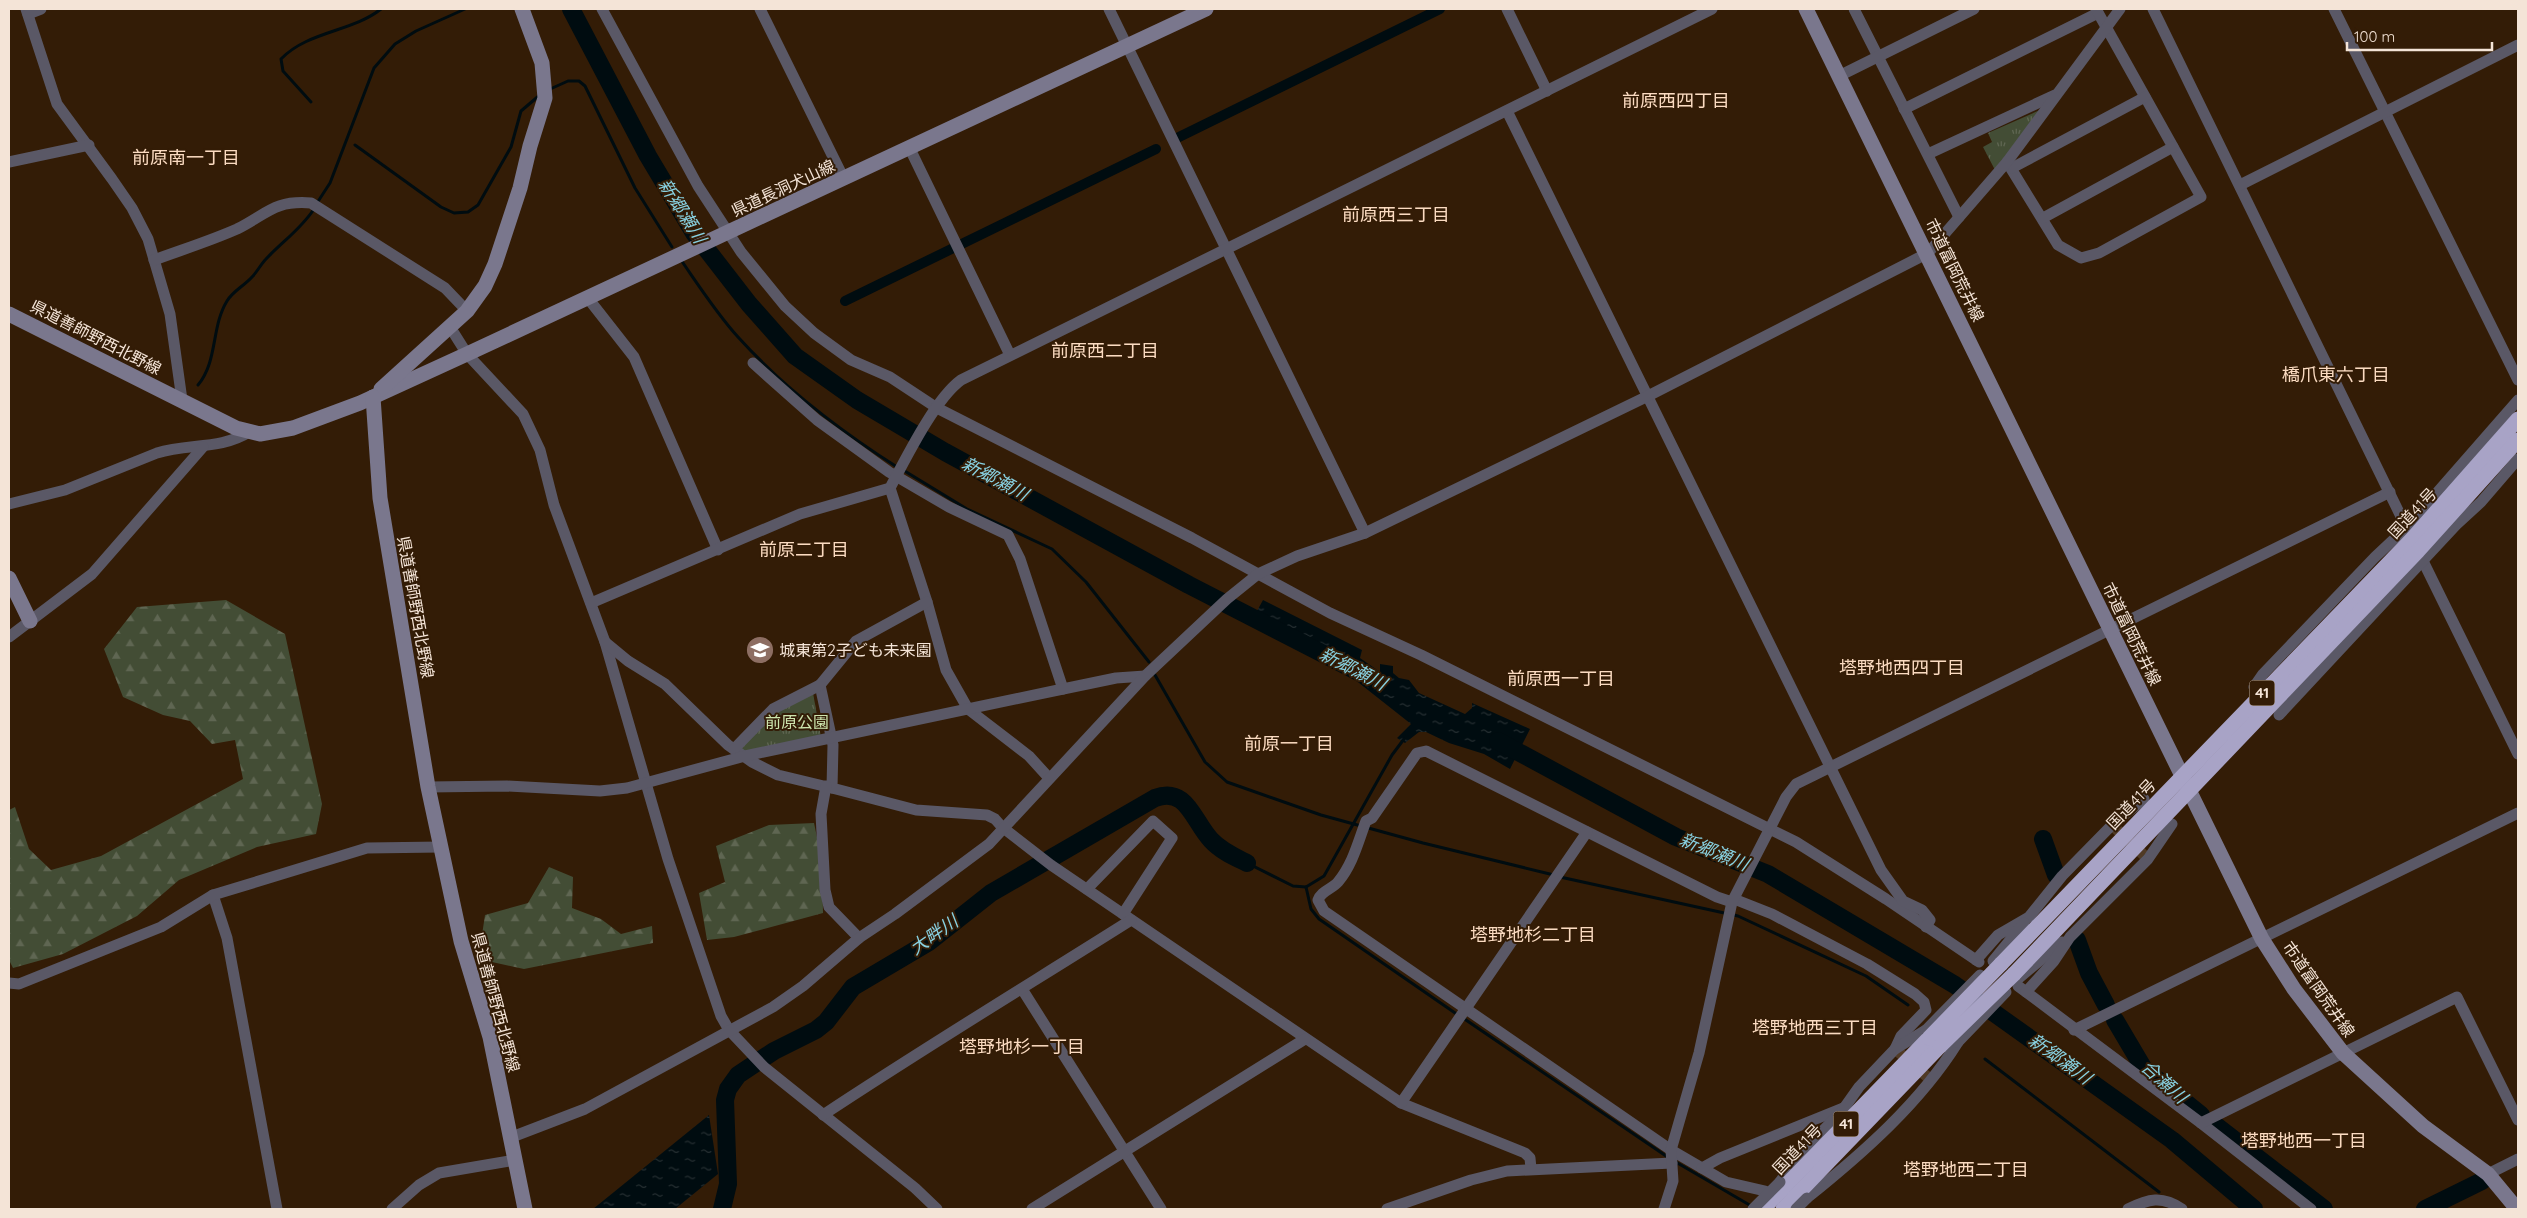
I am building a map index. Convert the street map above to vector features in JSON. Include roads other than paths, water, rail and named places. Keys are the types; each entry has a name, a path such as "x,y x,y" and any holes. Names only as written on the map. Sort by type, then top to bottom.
{"highway":[{"name":"国道41号","path":"1764,1209 1932,1038 2019,982 2190,790 2415,544 2518,418"},
{"name":"国道41号","path":"1784,1209 1997,963 2183,776 2258,697 2415,544 2518,440"}],"main road":[{"path":"372,397 467,311 485,286 495,264 520,188 545,94 538,46 522,9"},
{"name":"県道長洞犬山線","path":"372,397 910,149 1206,9"},
{"name":"市道富岡荒井線","path":"1806,9 1928,254 2262,939 2294,989 2343,1053 2423,1126 2488,1174 2516,1209"},
{"name":"県道善師野西北野線","path":"9,314 184,402 249,432 267,433 293,428 372,397 380,498 428,787 461,941 490,1037 512,1137 525,1209"},
{"path":"9,578 30,621"}],"street":[{"path":"41,9 27,11 57,104 90,145 141,224 170,314 184,402"},
{"path":"602,9 698,186 728,232 784,306 814,333 851,360 890,378 937,408 1192,538 1330,613 1421,656 1796,842 1978,961 1998,935 2029,918"},
{"path":"1109,9 1365,533"},
{"path":"1507,9 1546,91"},
{"path":"591,603 800,514 890,488 937,408 951,387 961,380 1712,9"},
{"path":"1854,9 1959,217"},
{"path":"1839,76 1974,9"},
{"path":"512,1137 586,1109 773,1007 795,992 859,938 895,914 988,844 1145,676 1201,623 1258,574 1297,556 1365,533 1648,396 1928,254 1959,217 2009,165 2056,94 2120,9"},
{"path":"2153,9 2518,754"},
{"path":"2334,9 2518,380"},
{"path":"763,10 844,179"},
{"path":"1904,108 2097,11 2201,197 2089,257 2081,258 2058,245 2009,165"},
{"path":"2240,185 2518,45"},
{"path":"1928,154 2056,94"},
{"path":"2009,165 2145,97"},
{"path":"1507,111 1881,870 1903,901 1922,910 1930,920 1926,927"},
{"path":"9,162 90,145"},
{"path":"2043,218 2173,147"},
{"path":"910,149 1010,355"},
{"path":"154,260 237,229 276,206 294,202 311,203 445,288 467,311"},
{"path":"587,297 634,357 718,550"},
{"path":"450,327 467,354 513,402 530,425 540,450 556,512 605,642 645,783 721,1016 730,1030 764,1067 915,1188 936,1209"},
{"path":"754,362 817,420 897,476 973,520 1008,534 1020,559 1063,689"},
{"path":"2279,715 2415,544 2518,400"},
{"path":"9,504 66,490 136,460 168,449 224,444 249,432"},
{"path":"9,637 98,568 203,447"},
{"path":"2415,544 2456,525 2481,502 2518,459"},
{"path":"890,488 928,602 946,670 968,709 1029,756 1050,778"},
{"path":"1664,1209 1673,1181 1671,1150 1698,1053 1733,903 1786,797 1796,784 2390,492"},
{"path":"734,749 773,709 820,686 856,641 928,602"},
{"path":"605,642 628,661 665,684 734,749 752,762 778,775 916,810 987,815 995,819 1002,828 1047,862 1401,1103 1525,1153 1530,1158 1531,1169"},
{"path":"428,787 506,786 600,791 627,788 745,756 1116,678 1145,676"},
{"path":"820,686 833,745 829,787 821,814 827,899 829,908 859,938"},
{"path":"1753,1209 1780,1182 1798,1156 1845,1107 1859,1087 1895,1049 1901,1036 1926,1010 1924,1002 1915,994 1867,964 1772,914 1717,898 1426,751 1417,753 1372,818 1366,821 1357,850 1337,884 1320,896 1318,900 1324,912 1671,1150 1726,1182 1765,1191"},
{"path":"1997,963 2062,876 2112,825 2144,799"},
{"path":"2074,1030 2518,813"},
{"path":"823,1115 909,1058 1022,989 1127,917 1172,838 1153,821 1087,889"},
{"path":"1796,1209 1855,1159 1931,1080 1958,1042 2139,870 2172,824"},
{"path":"1401,1103 1587,832"},
{"path":"9,983 19,984 161,927 214,895 367,848 441,847"},
{"path":"214,895 227,938 277,1209"},
{"path":"2019,982 2074,1030 2201,1123 2311,1209"},
{"path":"1022,989 1160,1209"},
{"path":"2201,1123 2457,997 2518,1120"},
{"path":"1032,1209 1305,1038"},
{"path":"1895,1049 1932,1038"},
{"path":"1702,1168 1720,1158 1845,1107"},
{"path":"392,1209 419,1185 439,1173 515,1160"},
{"path":"2488,1174 2518,1160"},
{"path":"1387,1209 1471,1180 1507,1171 1672,1163"},
{"path":"2128,1209 2148,1199 2166,1200 2182,1209"}],"water":[{"path":"1263,600 1362,650 1360,658 1380,672 1380,664 1393,666 1393,673 1399,678 1409,680 1419,693 1465,714 1472,708 1472,703 1530,729 1510,769 1484,754 1449,743 1426,732 1419,732 1405,743 1397,738 1411,724 1354,679 1354,665 1324,648 1301,639 1257,611"},
{"path":"709,1115 718,1174 675,1209 593,1209"}],"waterway":[{"path":"311,102 283,71 281,59 304,43 357,23 381,9"},
{"path":"317,203 330,183 374,68 395,44 416,31 465,9"},
{"name":"新郷瀬川","path":"571,9 648,156 694,233 749,304 795,356 857,400 945,452 1189,585 1374,680"},
{"path":"1177,138 1440,9"},
{"path":"548,90 568,81 579,81 585,86 635,188 672,247"},
{"path":"355,145 441,207 454,213 468,212 478,205 511,147 521,111 541,94"},
{"path":"845,301 1156,149"},
{"path":"198,385 209,365 222,311 227,301 232,294 252,277 266,259 303,223 314,209"},
{"path":"681,260 730,328 774,374 833,423 897,467"},
{"path":"903,470 967,509 1052,549 1086,582 1149,662"},
{"path":"1155,675 1205,762 1227,782 1321,815 1423,843 1554,875"},
{"path":"1247,863 1293,886 1306,887 1324,876 1392,755 1404,739"},
{"name":"新郷瀬川","path":"1498,741 1676,837 1768,874 1955,985 2172,1140 2254,1209"},
{"name":"大畔川","path":"722,1209 728,1184 725,1100 728,1089 738,1075 774,1051 816,1030 826,1022 853,987 929,942 991,893 1155,798 1166,796 1175,797 1182,801 1215,844 1247,863"},
{"name":"合瀬川","path":"2043,839 2056,875"},
{"path":"1560,877 1738,916 1866,976 1908,1005"},
{"path":"1306,887 1311,909 1319,919 1458,1015"},
{"name":"合瀬川","path":"2077,940 2089,973 2106,1005"},
{"path":"1463,1018 1669,1158"},
{"name":"合瀬川","path":"2115,1020 2144,1069 2201,1115"},
{"path":"1985,1059 2159,1192"},
{"name":"合瀬川","path":"2215,1125 2324,1209"},
{"path":"1674,1161 1753,1207"},
{"name":"合瀬川","path":"2425,1209 2482,1181"}],"tunnel":[{"path":"2112,825 2148,859"},
{"path":"1895,1049 1931,1080"}],"place":[{"name":"城東第2子ども未来園","path":"760,650"}],"district":[{"name":"前原西四丁目","path":"1676,101"},
{"name":"前原南一丁目","path":"186,158"},
{"name":"前原西三丁目","path":"1396,215"},
{"name":"前原西二丁目","path":"1105,351"},
{"name":"橋爪東六丁目","path":"2336,375"},
{"name":"前原二丁目","path":"804,550"},
{"name":"塔野地西四丁目","path":"1902,668"},
{"name":"前原西一丁目","path":"1561,679"},
{"name":"前原一丁目","path":"1289,744"},
{"name":"塔野地杉二丁目","path":"1533,935"},
{"name":"塔野地西三丁目","path":"1815,1028"},
{"name":"塔野地杉一丁目","path":"1022,1047"},
{"name":"塔野地西一丁目","path":"2304,1141"},
{"name":"塔野地西二丁目","path":"1966,1170"}],"park label":[{"name":"前原公園","path":"797,722"}]}
